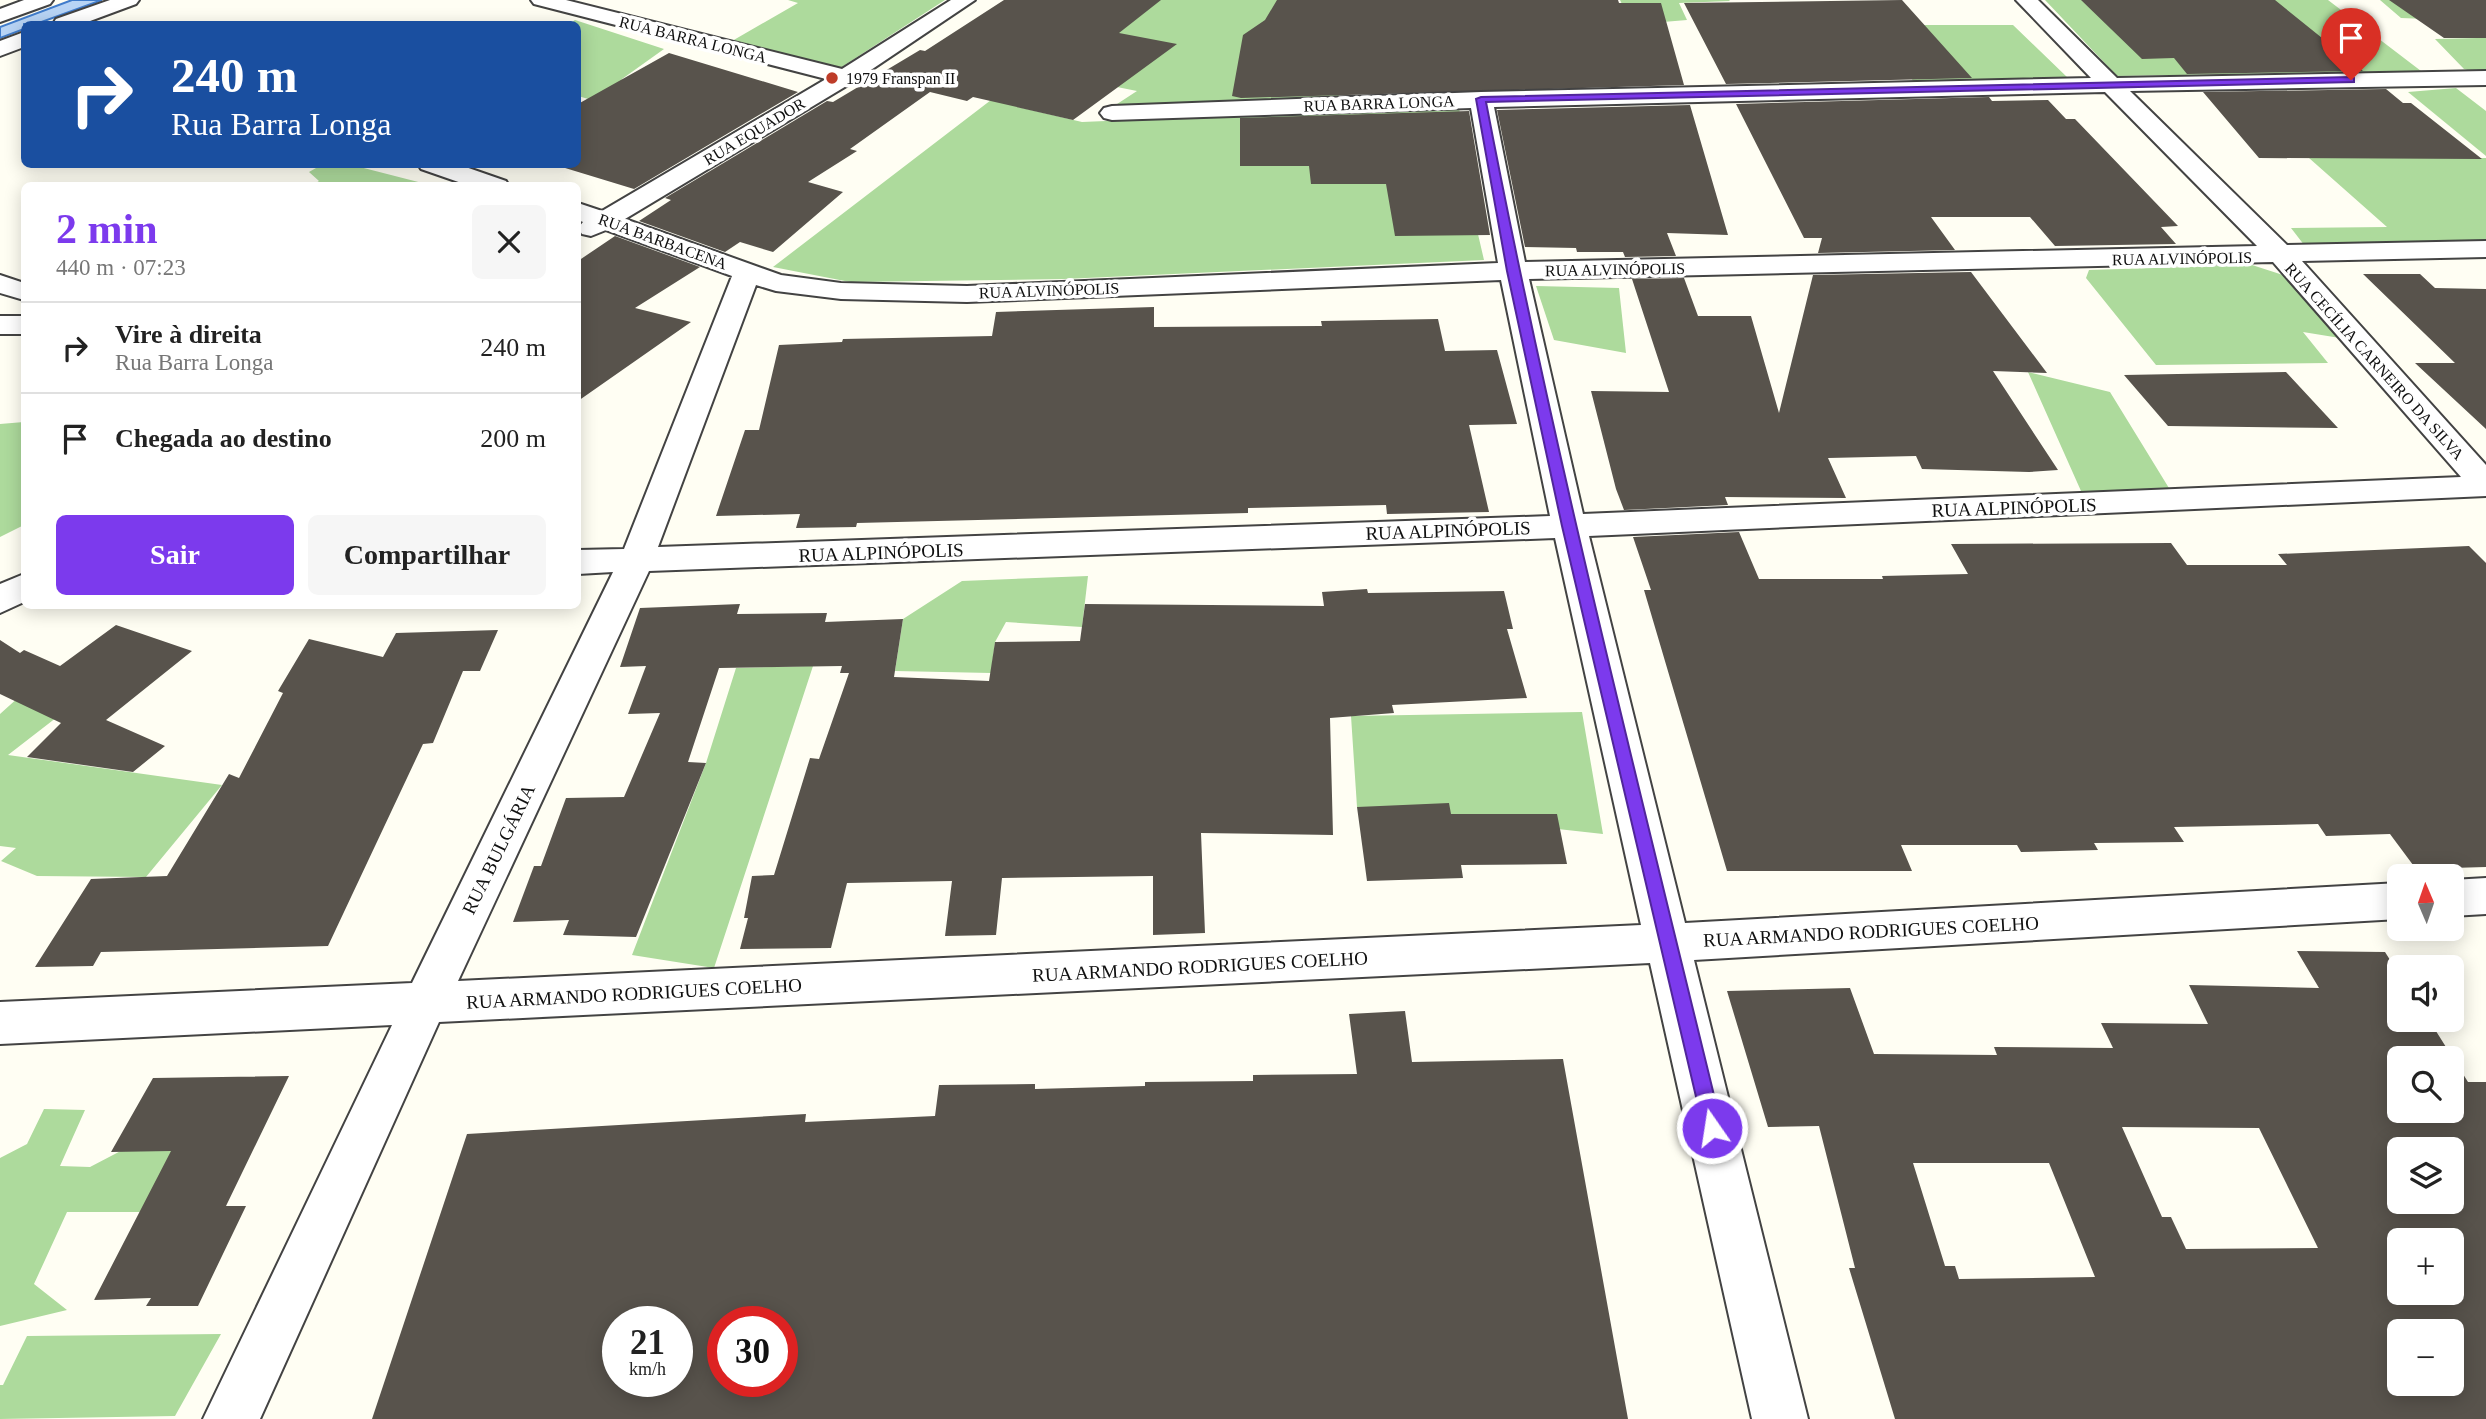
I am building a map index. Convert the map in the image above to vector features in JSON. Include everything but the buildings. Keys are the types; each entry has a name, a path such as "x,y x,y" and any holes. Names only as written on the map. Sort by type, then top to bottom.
{"street":[{"path":"0,16 43,0"},
{"path":"72,21 129,0"},
{"name":"RUA BARRA LONGA","path":"541,0 845,77"},
{"name":"RUA EQUADOR","path":"581,235 845,77 965,0"},
{"name":"RUA CECÍLIA CARNEIRO DA SILVA","path":"2026,0 2282,256 2486,486"},
{"path":"0,49 17,35"},
{"name":"RUA BARRA LONGA","path":"1112,113 1481,99 2486,78"},
{"path":"1481,99 1513,271 1569,526 1780,1419"},
{"path":"442,168 485,182"},
{"name":"RUA BARBACENA","path":"581,212 747,272"},
{"name":"RUA ALVINÓPOLIS","path":"747,272 776,283 841,291 967,294 1513,271 2282,256 2486,249"},
{"name":"RUA BULGÁRIA","path":"231,1419 425,1003 636,561 747,272"},
{"path":"0,283 21,291"},
{"path":"0,325 21,325"},
{"name":"RUA ALPINÓPOLIS","path":"581,562 1569,526 2486,486"},
{"path":"0,578 21,577"},
{"path":"0,601 21,588"},
{"path":"2464,897 2486,896"},
{"name":"RUA ARMANDO RODRIGUES COELHO","path":"0,1023 1668,943 2387,902"}],"green space":[{"path":"788,0 945,0 834,72 732,41 798,3"},
{"path":"1090,0 1335,0 1339,99 1114,106 1137,91 1102,84"},
{"path":"1620,0 1730,1 1679,3 1687,20 1663,22 1625,10"},
{"path":"2045,0 2328,0 2421,71 2117,76"},
{"path":"2380,0 2451,0 2486,8 2486,75 2464,69 2435,39 2477,38 2452,20 2401,18"},
{"path":"581,22 664,49 622,79 609,105 581,97"},
{"path":"1880,25 2013,25 2068,78 1913,81"},
{"path":"1008,87 1018,107 1082,122 1459,106 1468,191 1484,260 1064,279 850,282 773,267"},
{"path":"2456,88 2486,111 2486,156 2408,92"},
{"path":"2309,158 2486,158 2486,243 2308,250 2291,228 2387,227"},
{"path":"316,168 364,168 418,182 318,182 309,172"},
{"path":"2252,265 2283,275 2346,339 2303,332 2328,363 2156,365 2086,278 2089,270"},
{"path":"1536,286 1619,288 1626,353 1554,340"},
{"path":"2028,372 2110,392 2172,493 2081,491"},
{"path":"21,422 21,526 0,537 0,424"},
{"path":"1088,576 1082,627 1006,622 995,642 991,673 895,671 903,619 962,581"},
{"path":"813,666 714,968 632,955 706,763 736,668"},
{"path":"20,696 61,714 8,755 222,785 146,877 37,876 1,861 16,848 0,846 0,714"},
{"path":"1582,712 1603,834 1357,807 1351,716"},
{"path":"44,1109 85,1110 60,1166 90,1167 157,1132 222,1141 160,1212 67,1212 34,1284 67,1310 0,1326 0,1158 27,1144"},
{"path":"221,1334 175,1416 0,1419 0,1385 3,1385 27,1336"}],"water":[{"path":"72,0 102,0 44,21 21,21 21,30 0,38 0,27"}],"place":[{"name":"1979 Franspan II","path":"832,78"}],"route":[{"path":"1712,1128 1569,526 1513,271 1481,99 2351,80"}]}
